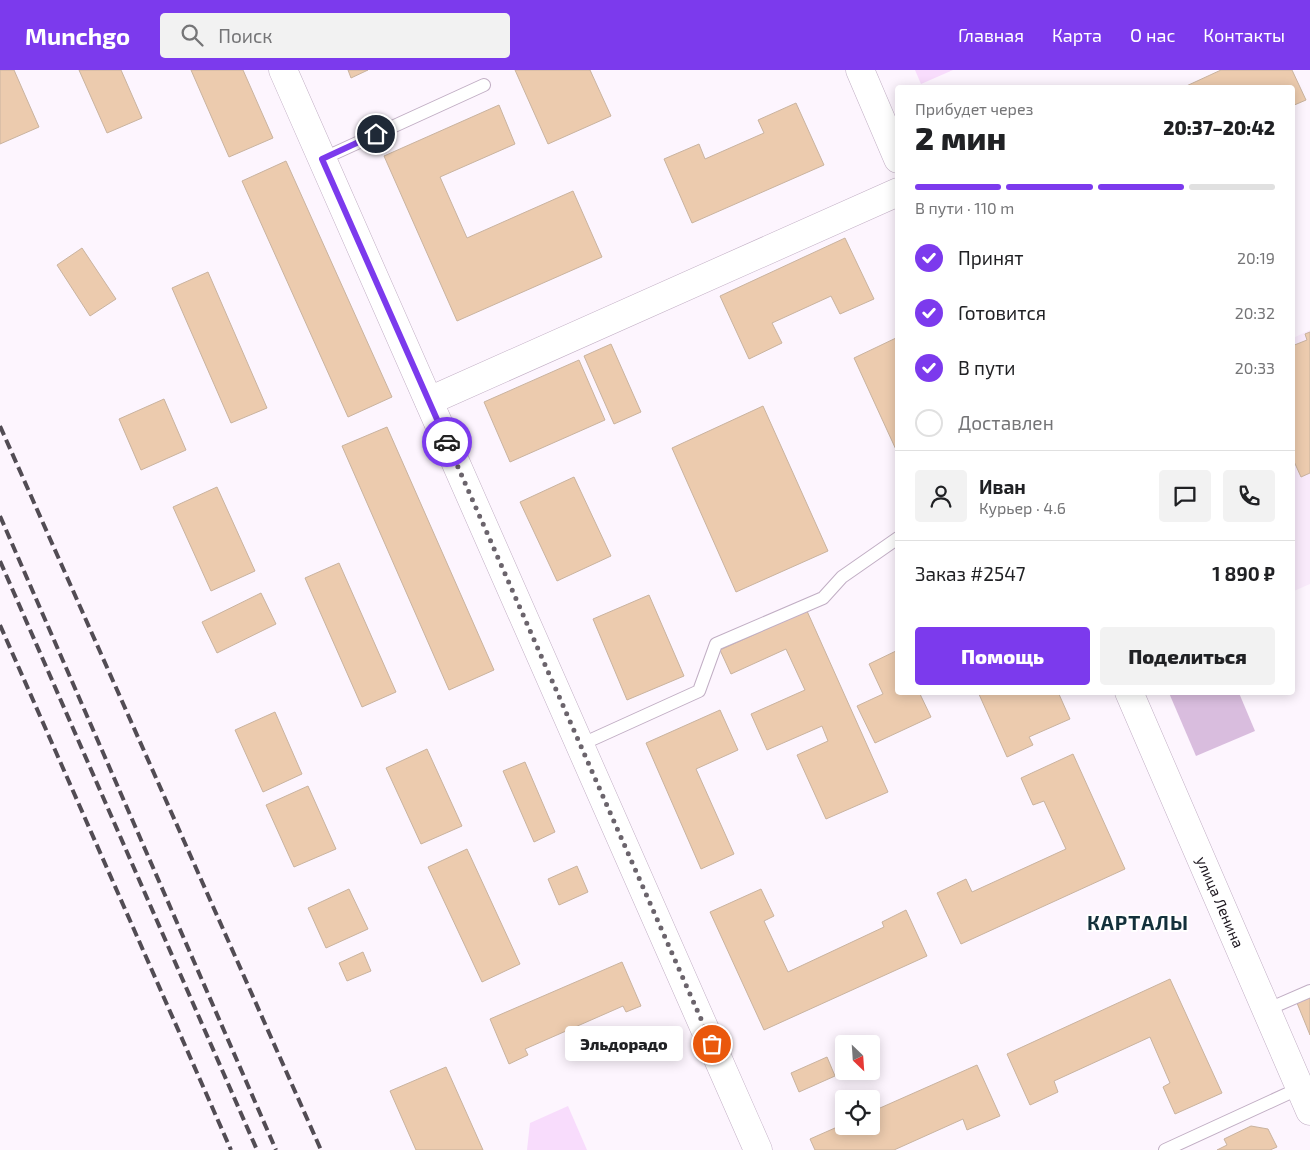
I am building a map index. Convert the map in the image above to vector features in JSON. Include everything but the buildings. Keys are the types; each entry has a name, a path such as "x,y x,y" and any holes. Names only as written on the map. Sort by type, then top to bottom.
{"street":[{"path":"283,70 758,1150"},
{"path":"860,70 895,152"},
{"path":"429,401 895,193"},
{"name":"улица Ленина","path":"1130,695 1305,1099"}],"lane":[{"path":"322,159 484,85"},
{"path":"580,746 699,691 716,644 823,598 842,577 895,540"},
{"path":"1266,1010 1310,991"},
{"path":"1165,1150 1305,1099"}],"shaded area":[{"path":"915,70 953,70 921,84"},
{"path":"1310,330 1310,584 1295,591 1295,337"},
{"path":"1170,695 1240,695 1255,731 1196,756"},
{"path":"568,1106 587,1150 527,1150 530,1123"}],"railway":[{"path":"0,426 321,1150"},
{"path":"0,516 276,1150"},
{"path":"0,561 257,1150"},
{"path":"0,625 231,1150"}],"way so far":[{"path":"447,442 712,1044"}],"place":[{"name":"Эльдорадо","path":"712,1044"}],"district":[{"name":"КАРТАЛЫ","path":"1138,923"}],"route":[{"path":"376,134 322,159 447,442"}]}
